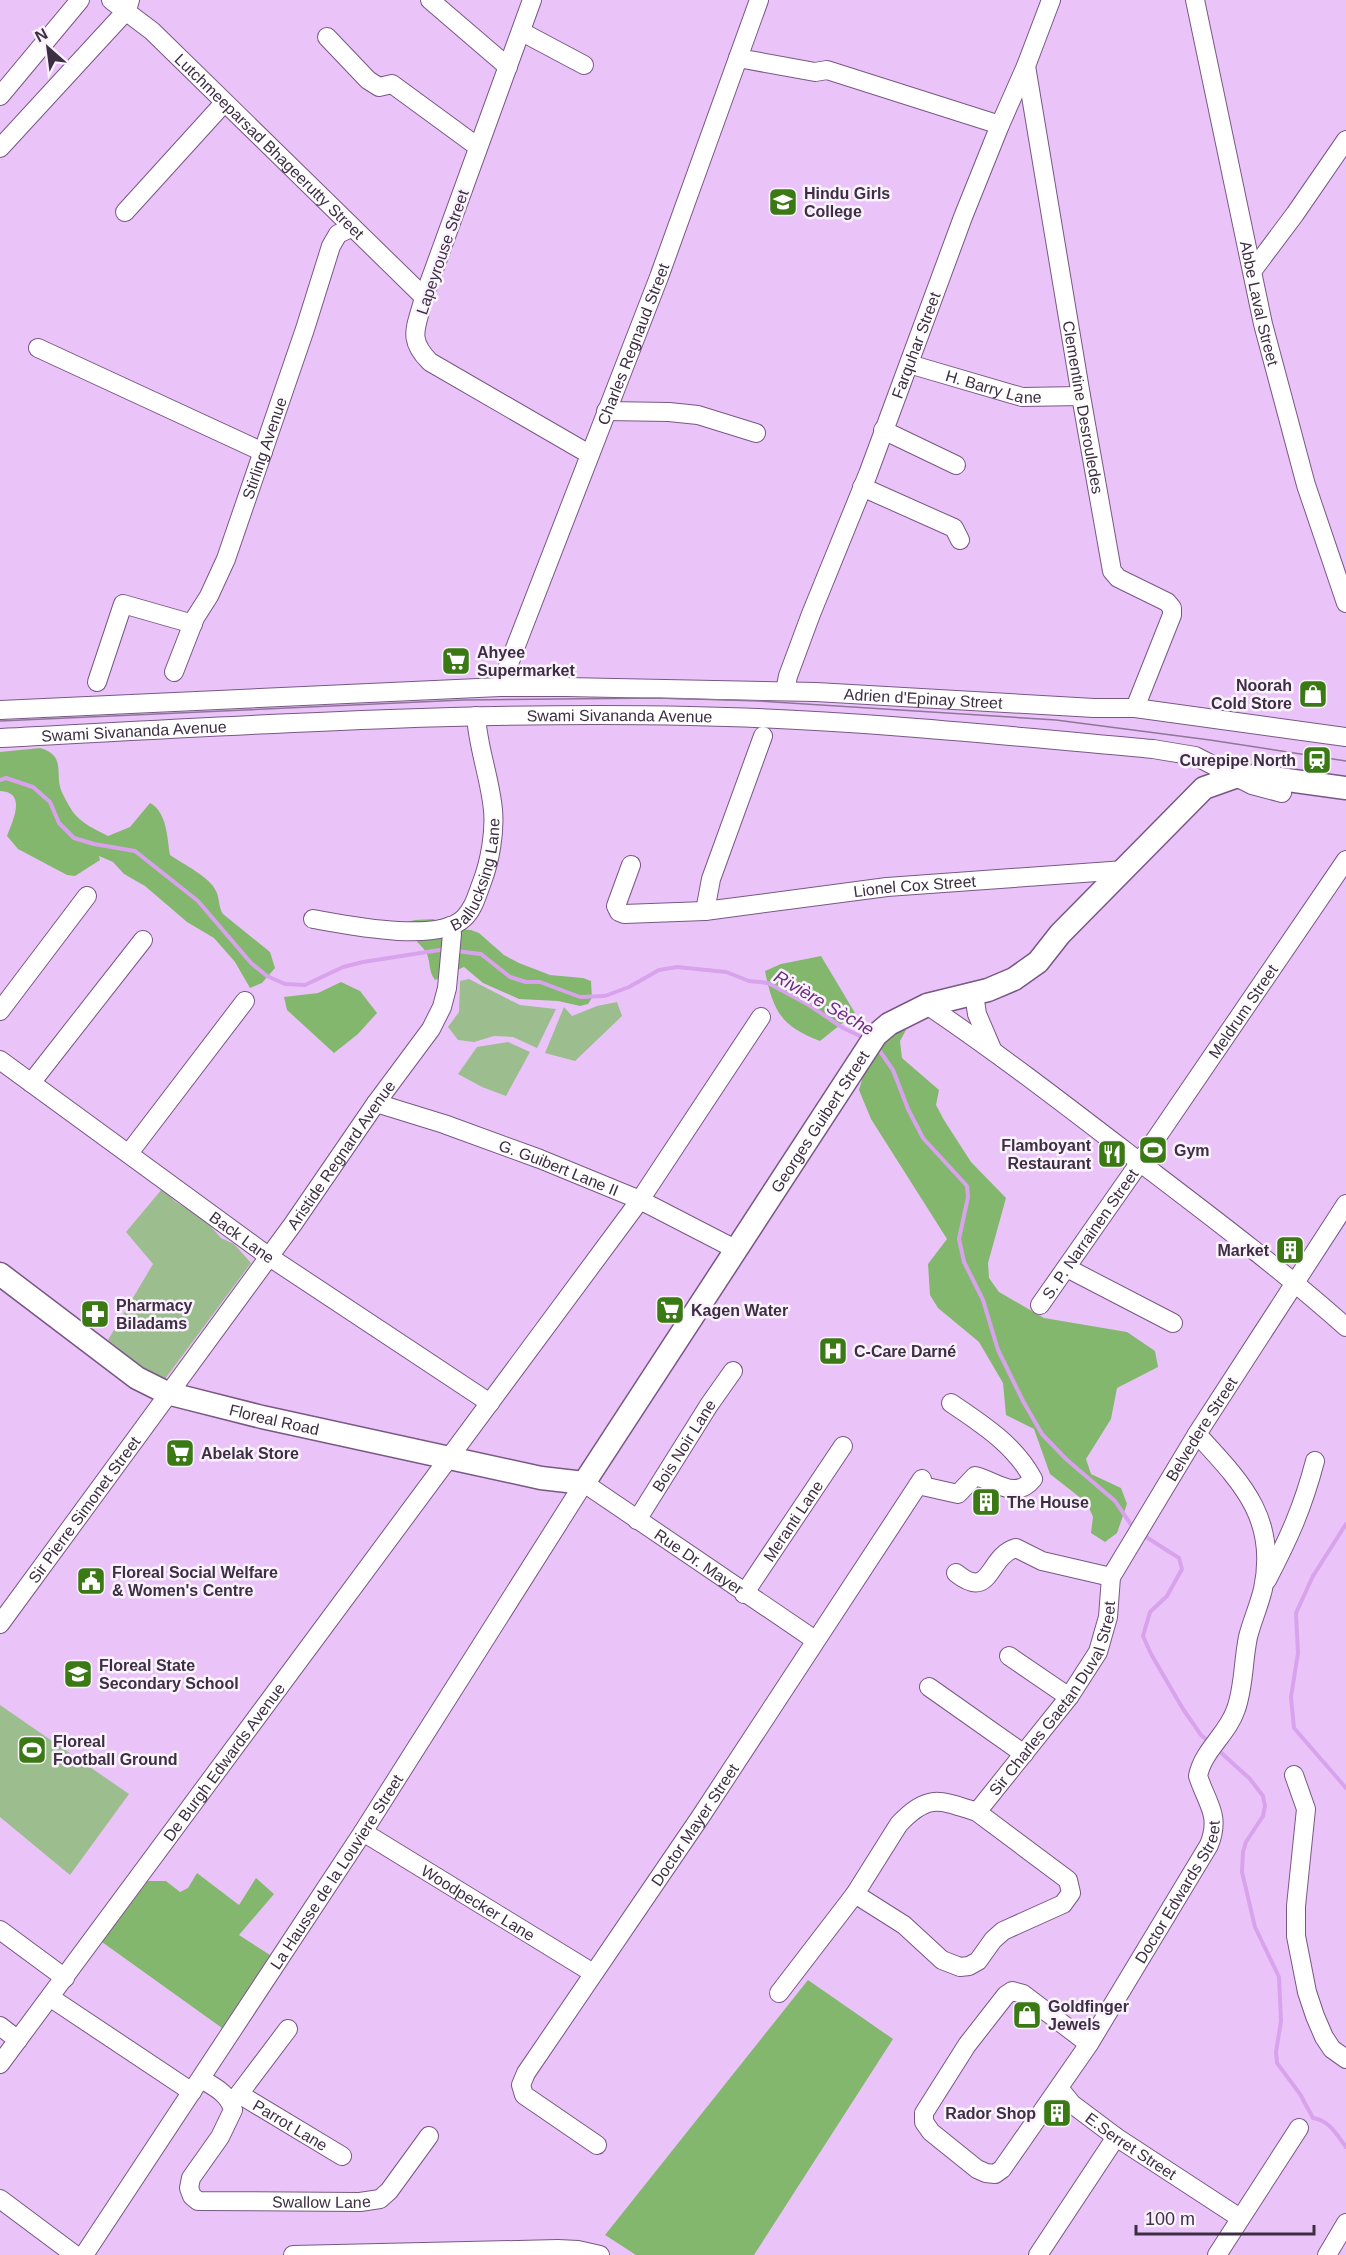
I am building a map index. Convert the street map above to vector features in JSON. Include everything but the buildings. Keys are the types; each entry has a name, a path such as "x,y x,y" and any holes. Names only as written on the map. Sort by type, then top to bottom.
{"main road":[{"name":"Georges Guibert Street","path":"584,1483 870,1043 890,1024 927,1005 974,994 1014,979 1038,962 1060,934 1198,795 1235,777 1274,778 1346,788"},
{"name":"Georges Guibert Street","path":"1198,795 1282,793 1346,803"},
{"name":"Floreal Road","path":"0,1274 137,1378 167,1394 541,1478 584,1483"}],"street":[{"path":"0,96 80,0"},
{"name":"Lutchmeeparsad Bhageerutty Street","path":"111,0 129,5 224,103 424,297"},
{"path":"430,0 508,68"},
{"name":"Lapeyrouse Street","path":"532,0 424,297 415,344 430,362 589,454"},
{"name":"Charles Regnaud Street","path":"500,687 659,277 759,0"},
{"name":"Farquhar Street","path":"785,691 788,676 811,614 862,488 1000,125 1051,0"},
{"name":"Abbe Laval Street","path":"1195,0 1263,324 1306,485 1341,566 1346,603"},
{"path":"0,148 129,5"},
{"path":"522,32 584,65"},
{"path":"327,37 368,80 379,87 392,84 478,147"},
{"path":"738,58 815,72 827,70 1000,125"},
{"name":"Clementine Desrouledes","path":"1026,66 1112,571 1118,578 1167,602 1172,608 1172,615 1135,708"},
{"path":"125,212 224,103"},
{"path":"1253,270 1346,140"},
{"name":"Stirling Avenue","path":"174,672 193,624 226,559 331,246 338,234 351,228"},
{"path":"39,348 263,452"},
{"name":"H. Barry Lane","path":"909,364 1022,397 1081,396"},
{"path":"606,411 698,414 756,433"},
{"path":"883,429 956,465"},
{"path":"862,488 954,528 960,540"},
{"path":"97,682 123,604 193,624"},
{"name":"Adrien d'Epinay Street","path":"0,710 500,687 785,691 1094,708 1135,708 1346,736"},
{"name":"Swami Sivananda Avenue","path":"0,738 476,716 691,716 809,720 1153,749 1195,756 1252,785 1282,793"},
{"name":"Ballucksing Lane","path":"313,919 380,930 432,931 451,930 463,920 473,906 486,872 492,837 493,811 478,740 476,716"},
{"path":"705,910 711,879 762,736"},
{"path":"1198,795 1209,777 1208,761"},
{"name":"Meldrum Street","path":"1140,1162 1346,860"},
{"name":"Lionel Cox Street","path":"631,865 616,906 619,912 705,910 887,887 1125,870"},
{"path":"0,1011 87,896"},
{"name":"Aristide Regnard Avenue","path":"167,1394 293,1224 376,1103 431,1029 442,1006 447,988 451,930"},
{"path":"31,1083 143,940"},
{"path":"974,994 977,1014 992,1049"},
{"path":"129,1153 245,1001"},
{"path":"927,1005 992,1049 1140,1162 1296,1282 1346,1327"},
{"name":"De Burgh Edwards Avenue","path":"0,2064 640,1200 761,1017"},
{"name":"Back Lane","path":"0,1060 268,1256 490,1403"},
{"name":"G. Guibert Lane II","path":"376,1103 540,1159 640,1200 735,1248"},
{"name":"S. P. Narrainen Street","path":"1040,1305 1140,1162"},
{"name":"Belvedere Street","path":"1111,1577 1197,1434 1346,1204"},
{"path":"1066,1268 1173,1323"},
{"name":"Bois Noir Lane","path":"637,1520 733,1371"},
{"name":"Sir Pierre Simonet Street","path":"0,1624 167,1394"},
{"name":"Doctor Mayer Street","path":"597,2145 524,2095 521,2085 526,2073 701,1816 920,1482 958,1494 975,1476 988,1479 1002,1488 1014,1490 1027,1486 1033,1479 1027,1467 992,1431 951,1403"},
{"name":"Doctor Edwards Street","path":"1089,2044 1023,1994 1012,1991 1006,1995 967,2044 924,2113 924,2122 931,2132 978,2169 994,2174 1002,2169 1089,2044 1214,1834 1215,1820 1198,1776 1200,1767 1231,1722 1237,1707 1249,1634 1264,1587 1267,1548 1263,1525 1243,1487 1197,1434"},
{"name":"Meranti Lane","path":"744,1594 843,1446"},
{"path":"1264,1587 1289,1540 1304,1503 1315,1461"},
{"name":"Rue Dr. Mayer","path":"584,1483 744,1594 815,1640"},
{"name":"La Hausse de la Louviere Street","path":"84,2255 363,1832 584,1483"},
{"path":"956,1573 965,1580 975,1583 985,1581 1007,1551 1016,1548 1042,1561 1111,1577"},
{"name":"Sir Charles Gaetan Duval Street","path":"977,1812 1069,1697 1098,1652 1108,1617 1111,1577"},
{"path":"1009,1656 1069,1697"},
{"path":"929,1688 1024,1754"},
{"path":"1294,1774 1306,1809 1297,1895 1296,1936 1307,1992 1315,2016 1332,2049 1346,2059"},
{"name":"Sir Charles Gaetan Duval Street","path":"943,1801 977,1812 1068,1880 1071,1893 1062,1904 1003,1931 993,1940 978,1961 969,1966 960,1967 942,1960 904,1925 855,1894 898,1824 918,1807 930,1802 943,1801"},
{"name":"Woodpecker Lane","path":"363,1832 593,1974"},
{"path":"779,1994 855,1894"},
{"path":"0,1930 65,1978"},
{"name":"Parrot Lane","path":"51,1998 196,2086 219,2090 235,2102 342,2156"},
{"path":"0,2026 18,2040"},
{"path":"235,2102 288,2029"},
{"name":"E.Serret Street","path":"1059,2088 1072,2104 1116,2137 1240,2218"},
{"name":"Swallow Lane","path":"235,2102 220,2137 191,2178 189,2188 192,2196 198,2201 360,2202 380,2199 389,2191 429,2136"},
{"path":"1216,2255 1299,2128"},
{"path":"1038,2255 1116,2137"},
{"path":"0,2199 75,2255"},
{"path":"1327,2255 1346,2223"},
{"path":"293,2255 558,2249 579,2250 600,2255"}],"green space":[{"path":"40,748 48,751 56,760 59,784 73,812 85,823 108,836 130,827 150,803 156,807 163,819 170,855 208,881 216,891 223,914 270,952 275,968 262,983 250,988 235,962 214,938 187,922 145,886 124,874 113,862 99,856 100,860 75,876 67,875 18,849 7,836 15,815 16,801 13,796 0,791 0,752"},
{"path":"434,919 439,927 479,933 504,955 519,963 550,975 583,978 591,981 592,998 588,1004 580,1006 558,1001 519,999 483,983 464,967 435,980 426,952 399,924"},
{"path":"821,956 855,1013 820,1041 796,1029 780,1015 771,996 765,971 781,964"},
{"path":"469,979 520,1005 556,1009 537,1048 513,1037 494,1036 474,1042 458,1040 448,1027 459,1012 460,981"},
{"path":"341,982 360,991 377,1013 358,1034 334,1053 287,1010 284,997 318,993"},
{"path":"617,1002 622,1016 575,1061 545,1053 564,1007 572,1016 597,1006"},
{"path":"898,1023 906,1030 900,1041 902,1058 939,1090 936,1105 944,1120 971,1162 1006,1198 988,1263 989,1278 999,1292 1044,1318 1127,1332 1155,1351 1158,1367 1117,1388 1111,1419 1086,1459 1091,1474 1121,1488 1127,1504 1117,1533 1105,1542 1091,1533 1093,1517 1087,1503 1050,1474 1034,1429 1006,1415 1003,1383 979,1342 938,1308 930,1295 928,1264 947,1239 871,1119 859,1090 873,1042"},
{"path":"508,1042 530,1052 506,1096 482,1087 458,1074 477,1047"},
{"path":"162,1189 176,1202 205,1220 221,1238 234,1244 251,1263 162,1383 108,1340 153,1264 126,1232"},
{"name":"Floreal Football Ground","path":"0,1705 129,1794 70,1875 0,1817"},
{"path":"197,1873 239,1905 256,1878 274,1894 239,1935 270,1955 222,2028 102,1942 148,1881 166,1881 180,1892 188,1888"},
{"path":"808,1980 893,2039 754,2255 636,2255 605,2235"}],"waterway":[{"name":"Rivière Sèche","path":"0,780 6,778 33,787 50,802 59,823 74,838 135,851 198,901 251,963 267,976 285,984 305,985 343,967 446,949"},
{"name":"Rivière Sèche","path":"456,951 481,954 510,977 526,982 540,982 580,997 605,996 629,987 659,970 677,967 726,972 749,981 768,983 864,1038"},
{"name":"Rivière Sèche","path":"877,1047 893,1070 908,1109 923,1138 967,1186 968,1197 959,1239 964,1262 983,1300 998,1350 1023,1401 1042,1434 1066,1459 1115,1501 1134,1529"},
{"path":"1346,1524 1313,1576 1296,1613 1298,1653 1291,1697 1294,1728 1346,1788"},
{"path":"1143,1535 1179,1558 1182,1569 1167,1596 1150,1612 1143,1636 1183,1709 1201,1735 1209,1742"},
{"path":"1217,1749 1250,1779 1263,1796 1265,1806 1263,1816 1246,1842 1242,1872 1255,1927 1279,1977 1281,2021 1276,2052 1277,2063 1300,2094 1313,2118 1328,2125 1346,2147"}],"tram line":[{"path":"0,721 463,700 660,698 759,701 1056,720 1346,761"}],"place":[{"name":"Hindu Girls College","path":"783,202"},
{"name":"Ahyee Supermarket","path":"456,661"},
{"name":"Noorah Cold Store","path":"1313,694"},
{"name":"Curepipe North","path":"1317,760"},
{"name":"Gym","path":"1153,1150"},
{"name":"Flamboyant Restaurant","path":"1112,1154"},
{"name":"Market","path":"1290,1250"},
{"name":"Kagen Water","path":"670,1310"},
{"name":"Pharmacy Biladams","path":"95,1314"},
{"name":"C-Care Darné","path":"833,1351"},
{"name":"Abelak Store","path":"180,1453"},
{"name":"The House","path":"986,1502"},
{"name":"Floreal Social Welfare & Women's Centre","path":"91,1581"},
{"name":"Floreal State Secondary School","path":"78,1674"},
{"name":"Floreal Football Ground","path":"32,1750"},
{"name":"Goldfinger Jewels","path":"1027,2015"},
{"name":"Rador Shop","path":"1057,2113"}]}
